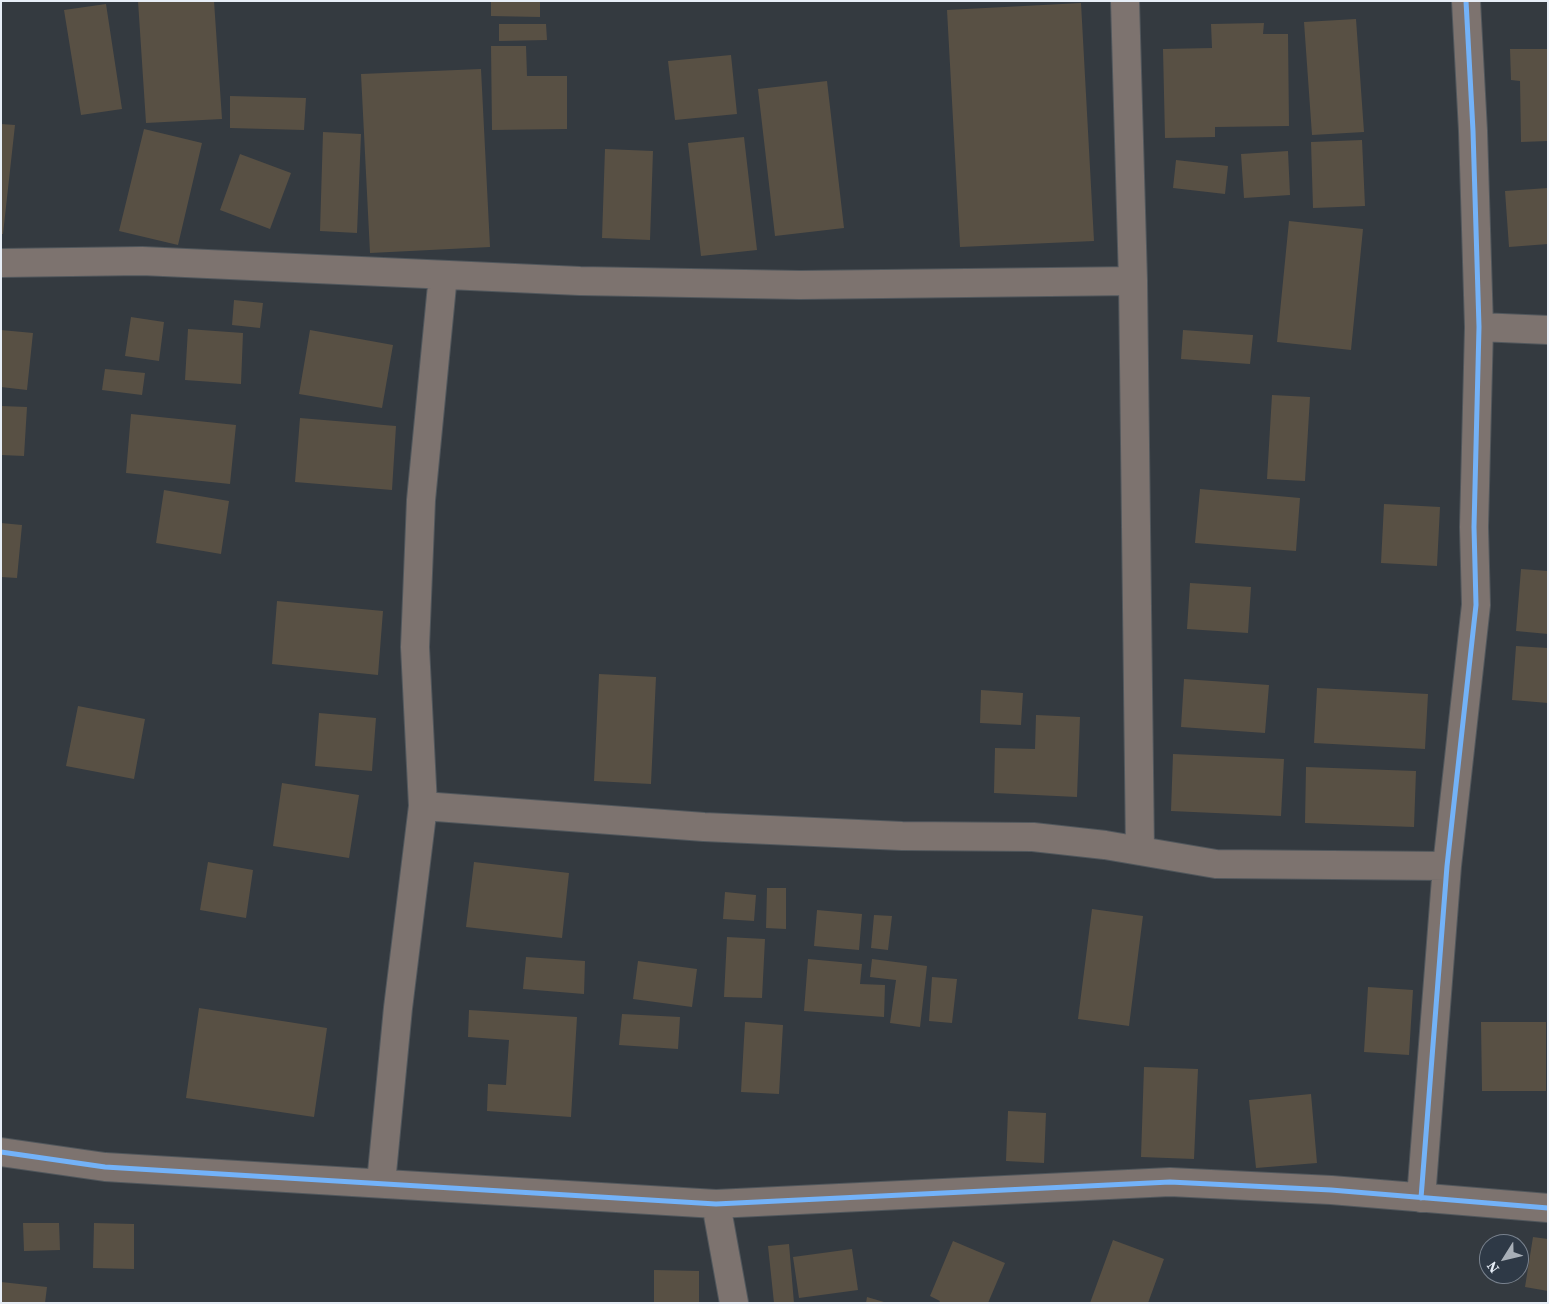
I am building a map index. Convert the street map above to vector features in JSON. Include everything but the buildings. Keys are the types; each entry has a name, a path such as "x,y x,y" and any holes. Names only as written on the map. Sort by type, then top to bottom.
{"street":[{"path":"1125,1 1133,281 1140,851"},
{"path":"1421,1198 1447,866 1476,605 1474,526 1479,327 1473,131 1466,1"},
{"path":"1,263 142,261 580,281 800,285 1133,281"},
{"path":"380,1183 398,1008 423,806 415,647 421,500 443,275"},
{"path":"1479,327 1548,330"},
{"path":"423,806 704,827 902,836 1033,837 1140,851 1216,864 1447,866"},
{"path":"1,1152 105,1167 716,1204 1170,1182 1331,1190 1548,1208"},
{"path":"716,1204 734,1303"}],"cycle path":[{"path":"1421,1198 1447,866 1476,605 1474,527 1479,327 1473,131 1466,1"},
{"path":"1,1152 105,1167 716,1204 1170,1182 1331,1190 1548,1208"}]}
